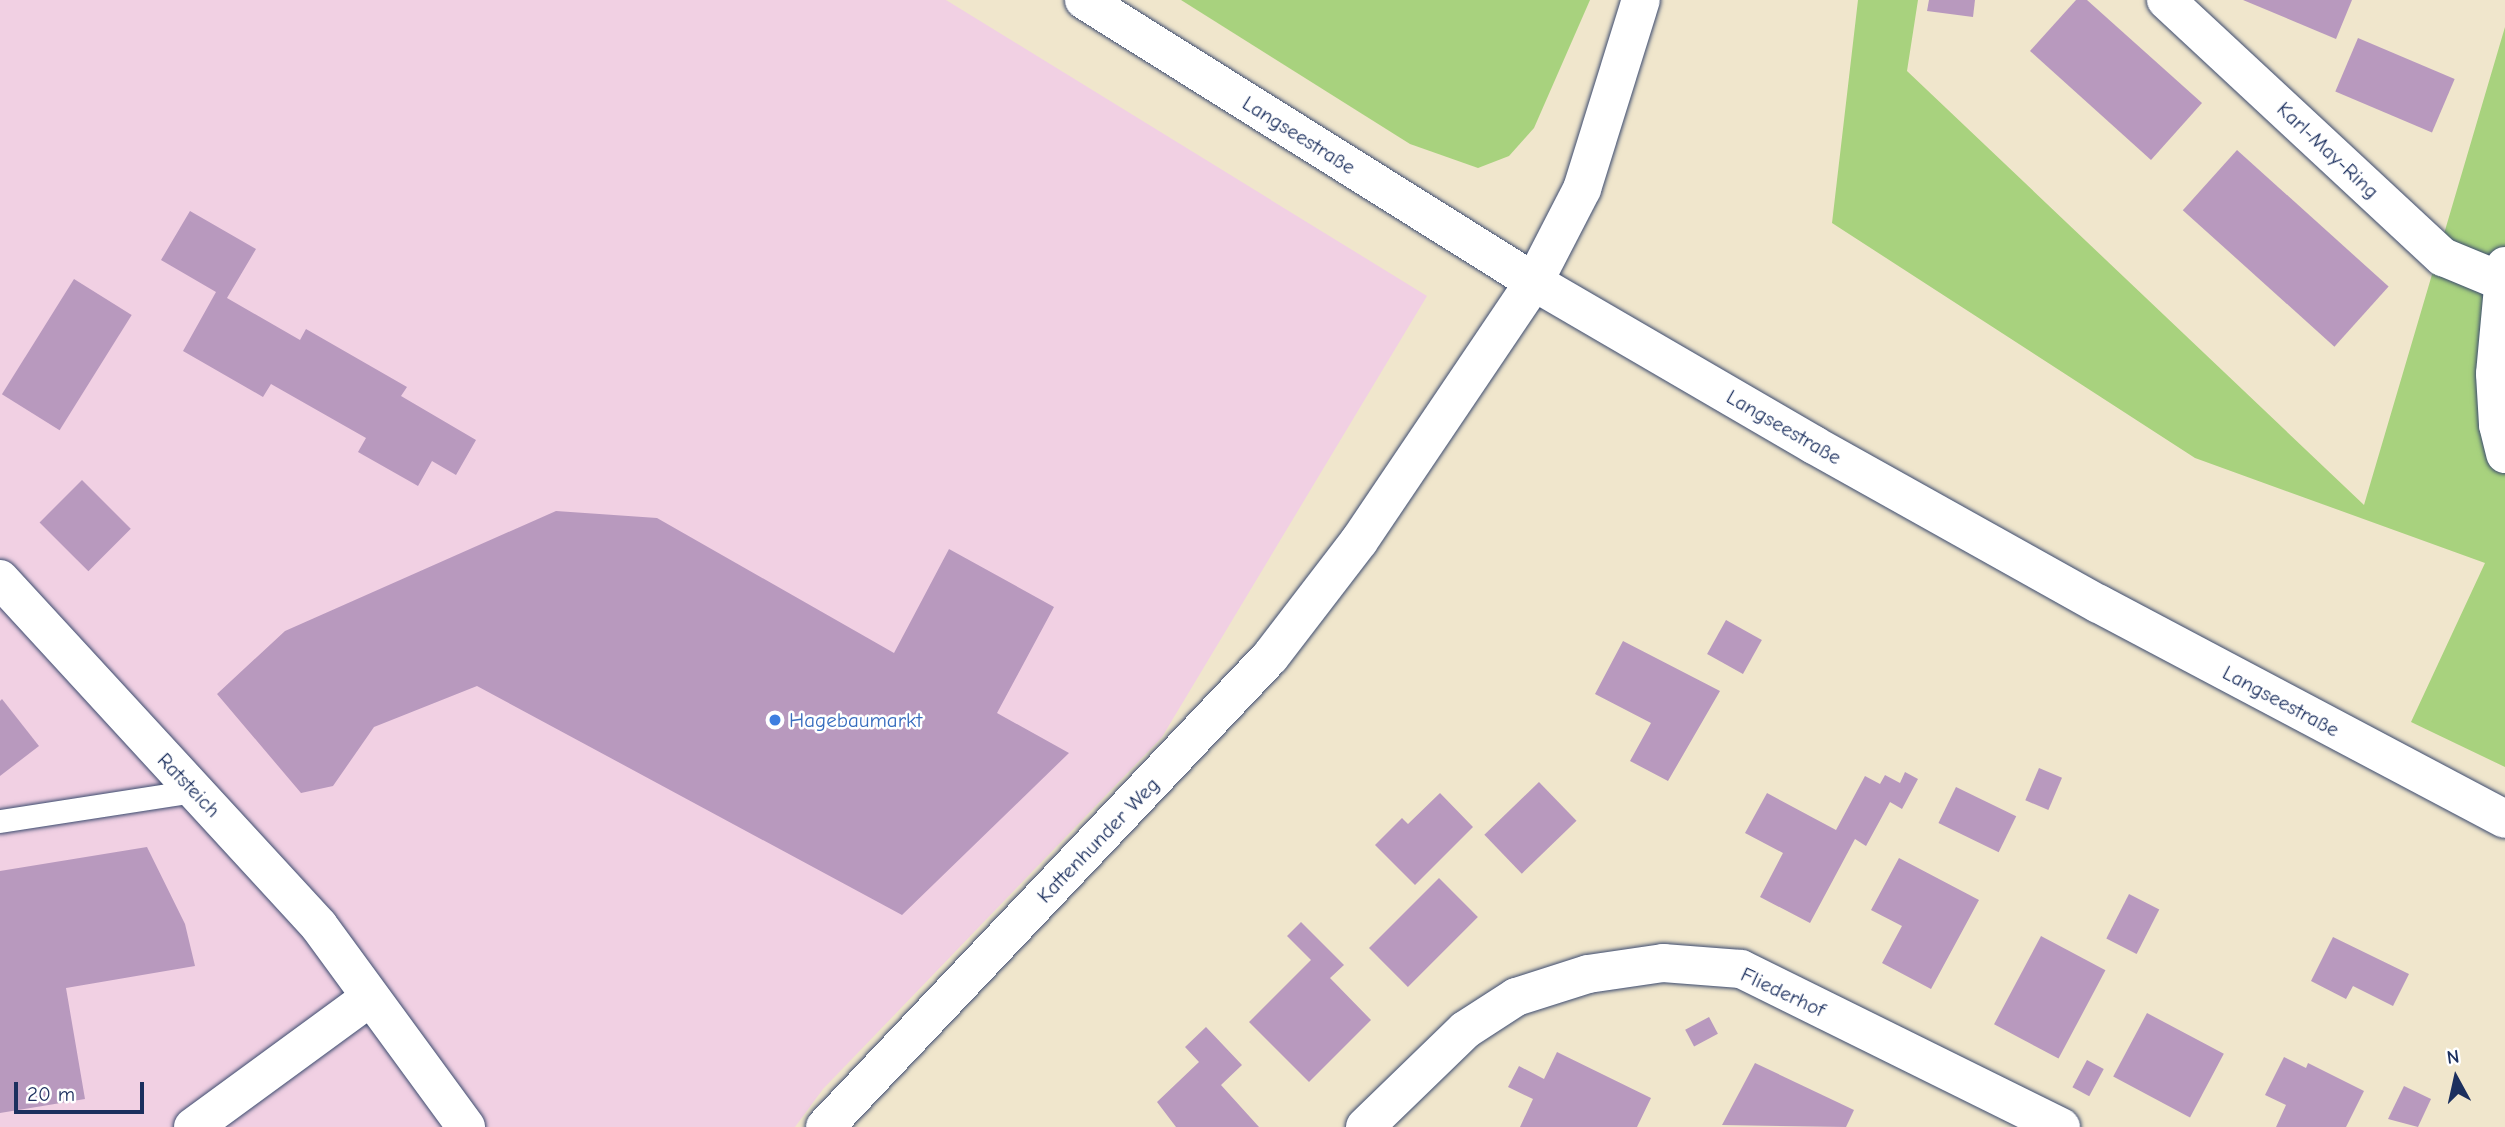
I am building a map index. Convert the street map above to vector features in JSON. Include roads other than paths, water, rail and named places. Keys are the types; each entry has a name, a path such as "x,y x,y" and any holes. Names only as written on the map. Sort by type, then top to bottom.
{"street":[{"name":"Langseestraße","path":"1084,0 1534,282 2099,604 2505,819"},
{"name":"Kattenhunder Weg","path":"825,1127 1270,657 1359,541 1534,282 1581,189 1641,0"},
{"name":"Karl-May-Ring","path":"2166,0 2443,257 2503,273"},
{"path":"2503,273 2495,374 2498,425 2505,454"},
{"name":"Ratsteich","path":"0,579 192,791 319,926 368,999 466,1127"},
{"name":"Fliederhof","path":"1365,1127 1465,1030 1516,997 1588,974 1663,963 1741,969 2061,1127"},
{"path":"193,1127 368,999"}],"lane":[{"path":"0,821 192,791"}],"place":[{"name":"Hagebaumarkt","path":"775,720"}]}
